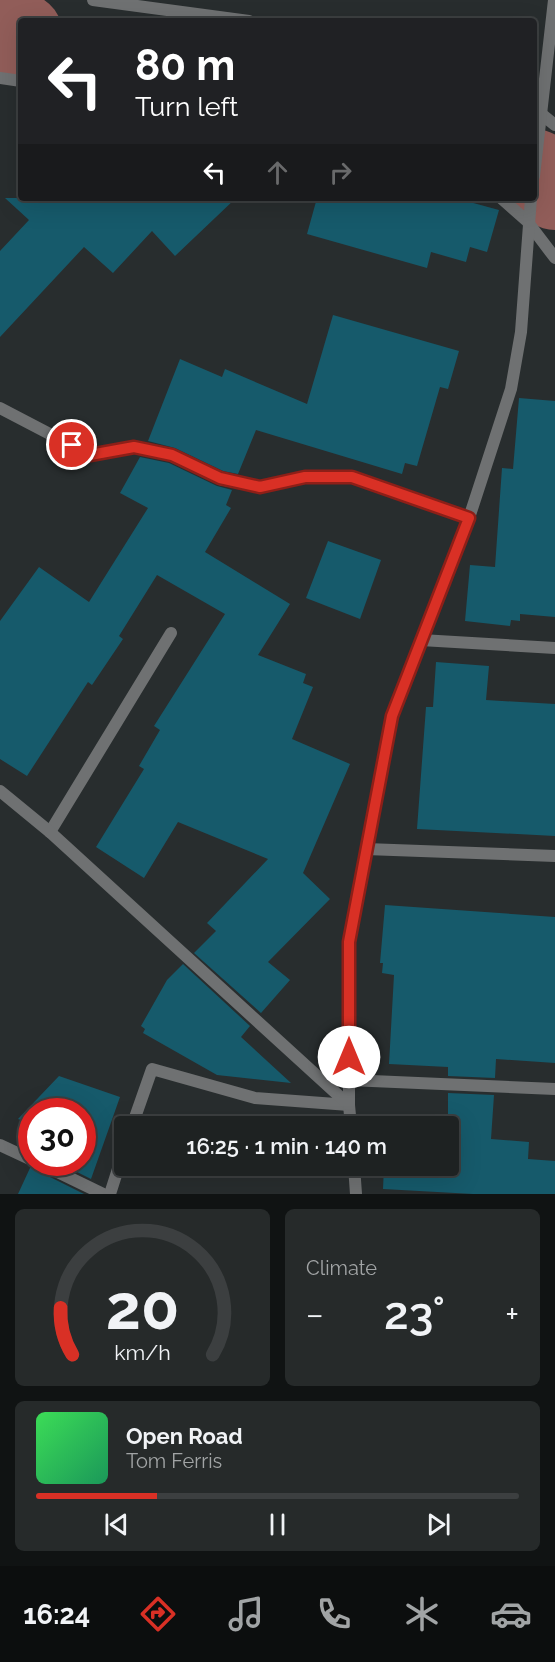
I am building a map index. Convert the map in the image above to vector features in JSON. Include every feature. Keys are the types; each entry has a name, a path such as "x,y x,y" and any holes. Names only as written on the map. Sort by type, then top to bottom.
{"street":[{"path":"93,0 227,18"},
{"path":"537,158 541,135 539,111 554,0"},
{"path":"0,78 18,81"},
{"path":"539,111 555,125"},
{"path":"504,201 527,222 555,258"},
{"path":"350,1116 349,942 392,716 469,518 511,390 521,332 530,203"},
{"path":"0,408 90,455 134,447 172,455 220,478 260,487 305,477 352,477 469,518"},
{"path":"50,832 171,633"},
{"path":"421,640 555,648"},
{"path":"0,791 50,832 349,1105"},
{"path":"366,849 555,856"},
{"path":"136,1116 152,1069 255,1098 349,1105"},
{"path":"350,1080 555,1089"},
{"path":"0,1145 18,1153"},
{"path":"66,1176 103,1194"},
{"path":"110,1194 116,1176"},
{"path":"355,1176 356,1194"}],"building":[{"path":"5,198 18,198 18,201 233,201 175,256 152,231 113,273 84,247 0,337 0,251 29,220"},
{"path":"316,201 466,201 499,210 487,252 470,247 466,262 431,252 427,268 307,234"},
{"path":"333,315 459,351 448,389 440,387 417,466 405,463 402,474 256,430 238,474 223,471 175,448 148,441 180,359 222,377 225,369 307,404"},
{"path":"519,398 555,401 555,617 520,614 520,621 511,620 510,626 465,621 470,565 495,567 502,468 513,469"},
{"path":"140,457 169,463 217,486 232,490 226,505 231,508 205,552 290,604 258,655 306,674 303,683 313,687 292,739 350,764 303,873 330,899 268,962 290,980 261,1013 194,953 216,931 207,923 268,859 178,822 144,878 96,847 144,769 139,766 160,730 154,726 225,614 157,575 119,636 123,639 92,685 88,682 27,776 0,759 0,621 39,567 89,602 148,508 120,493"},
{"path":"328,541 381,560 360,619 306,598"},
{"path":"436,662 489,666 486,700 555,704 555,836 417,829 426,707 433,707"},
{"path":"385,905 555,917 555,1063 496,1059 495,1078 448,1076 448,1067 389,1064 394,975 382,973 383,963 380,963"},
{"path":"183,964 250,1026 241,1037 291,1083 217,1075 143,1033 145,1029 141,1026 167,980"},
{"path":"59,1076 120,1097 96,1165 96,1098 38,1098"},
{"path":"448,1093 494,1095 491,1139 529,1142 528,1159 555,1161 555,1194 473,1194 383,1189 384,1176 459,1176 459,1116 448,1116"},
{"path":"26,1176 48,1176 84,1194 18,1194"}],"waterway":[{"path":"0,32 18,35"},
{"path":"537,173 555,188"}],"route":[{"path":"72,445 90,455 134,447 172,455 220,478 260,487 305,477 352,477 469,518 392,716 349,942 349,1057"}]}
